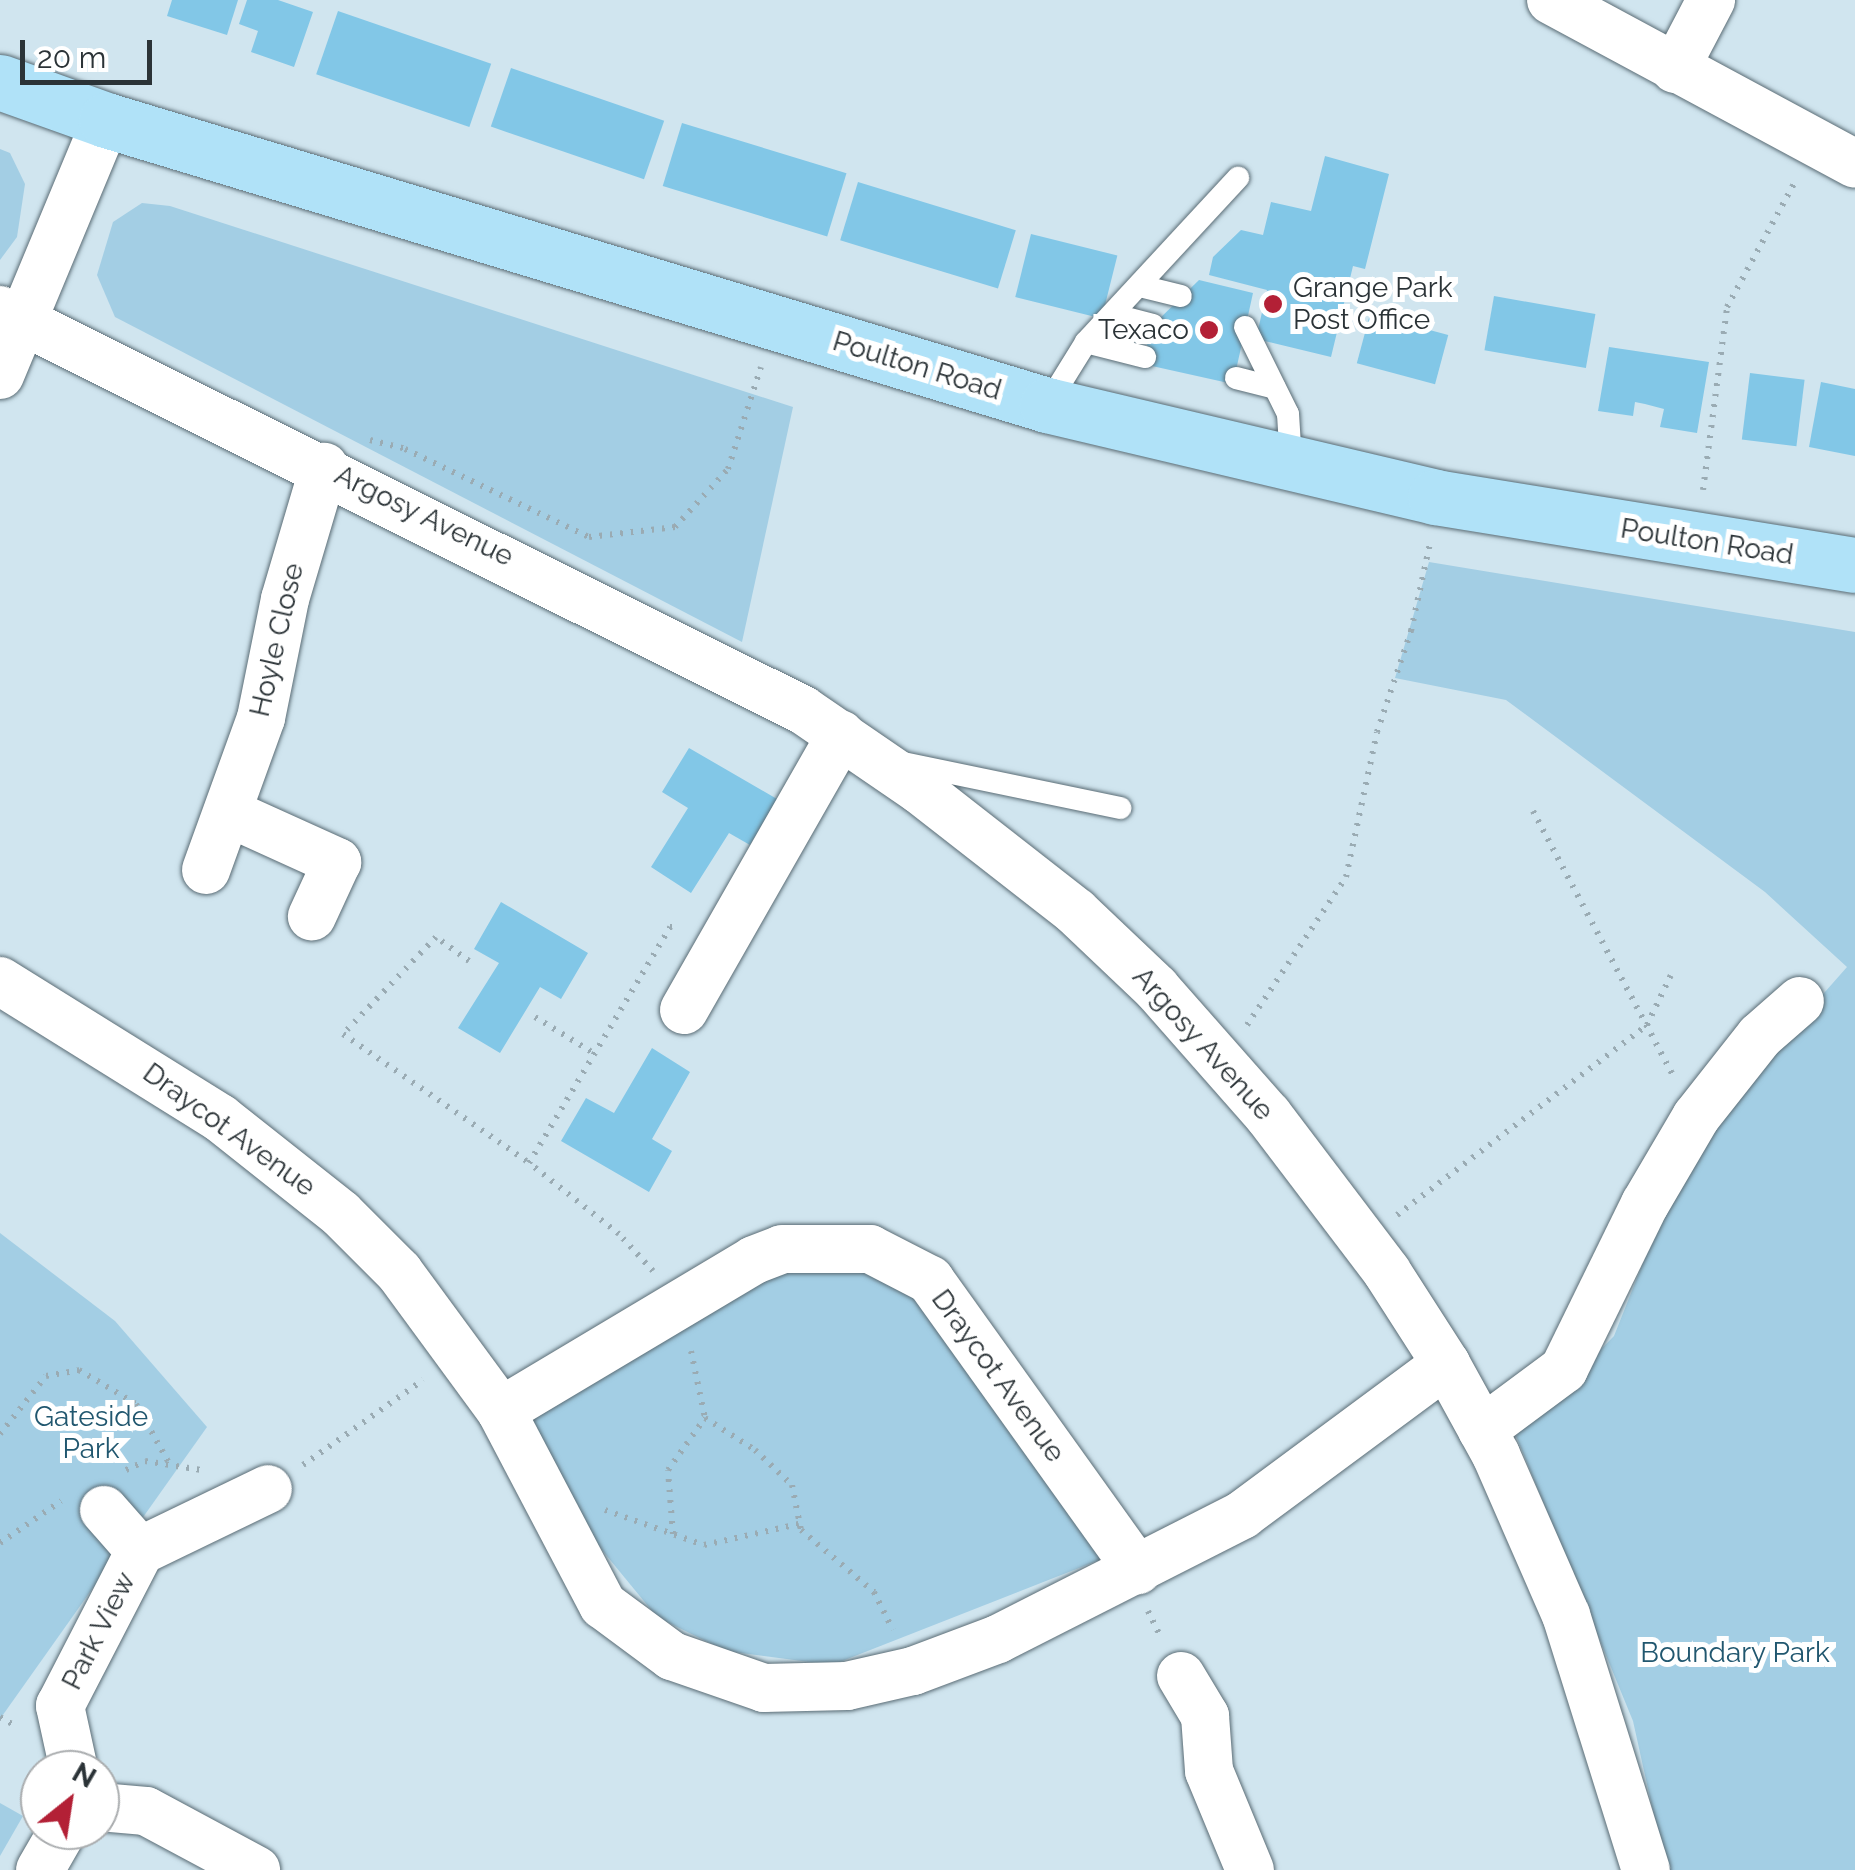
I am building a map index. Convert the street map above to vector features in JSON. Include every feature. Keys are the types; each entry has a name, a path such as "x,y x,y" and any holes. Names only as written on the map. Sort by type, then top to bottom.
{"main road":[{"name":"Poulton Road","path":"0,82 106,120 1047,405 1435,498 1855,565"}],"street":[{"path":"1551,0 1835,155"},
{"path":"1675,69 1711,0"},
{"path":"0,376 11,315 106,120"},
{"name":"Argosy Avenue","path":"11,315 724,668 855,746 1076,912 1222,1063 1364,1240 1446,1364 1482,1430 1566,1615 1646,1870"},
{"name":"Hoyle Close","path":"206,870 261,718 285,599 324,467"},
{"path":"684,1010 731,928 855,746"},
{"path":"228,813 337,862 312,916"},
{"name":"Draycot Avenue","path":"0,981 220,1118 341,1214 399,1272 501,1411 602,1605 672,1656 764,1688 808,1690 913,1671 998,1639 1242,1515 1446,1364"},
{"path":"1482,1430 1564,1369 1645,1204 1696,1117 1760,1036 1800,1002"},
{"name":"Draycot Avenue","path":"501,1411 782,1249 870,1249 930,1280 1134,1572"},
{"name":"Park View","path":"70,1750 60,1706 140,1551 268,1489"},
{"name":"Park View","path":"104,1510 140,1551"},
{"path":"1181,1676 1223,1709 1210,1771 1250,1870"},
{"path":"120,1809 146,1811 256,1870"}],"lane":[{"path":"1047,405 1086,342 1238,178"},
{"path":"1140,286 1181,296"},
{"path":"1114,314 1153,326"},
{"path":"1248,341 1288,414 1291,465"},
{"path":"1086,342 1145,356"},
{"path":"1236,378 1275,388"},
{"path":"855,746 1120,808"}],"path":[{"path":"1693,541 1727,308 1835,155"},
{"path":"324,467 342,432 405,449 589,537 675,527 728,469 776,323"},
{"path":"1222,1063 1346,877 1377,732 1428,562 1435,498"},
{"path":"1533,811 1696,1117"},
{"path":"530,1163 670,927 731,928"},
{"path":"469,961 436,937 343,1034 530,1163 619,1234 683,1305 705,1418 755,1450 792,1485 800,1524 874,1592 913,1671"},
{"path":"1364,1240 1646,1025 1671,975"},
{"path":"535,1017 594,1054"},
{"path":"0,1434 46,1376 79,1370 136,1404 169,1463"},
{"path":"674,1534 668,1470 705,1418"},
{"path":"538,1484 704,1544 800,1524"},
{"path":"1134,1572 1181,1676"}],"green space":[{"path":"0,149 10,153 25,184 17,237 0,260"},
{"path":"142,203 170,206 793,407 742,642 115,317 97,275 113,222"},
{"name":"Boundary Park","path":"1429,562 1855,632 1855,1870 1666,1870 1633,1721 1516,1436 1614,1336 1666,1205 1728,1102 1847,967 1765,892 1506,700 1395,678"},
{"name":"Gateside Park","path":"0,1233 115,1321 207,1427 0,1719"},
{"path":"793,1259 863,1262 918,1287 1107,1557 832,1665 726,1651 657,1617 588,1533 528,1416"},
{"path":"0,1803 20,1814 20,1821 0,1856"}],"building":[{"path":"172,0 238,0 227,35 167,16"},
{"path":"247,0 278,0 313,12 294,67 251,52 258,31 239,24"},
{"path":"338,11 491,64 469,127 316,74"},
{"path":"511,68 664,121 644,179 491,127"},
{"path":"682,123 846,173 827,236 663,186"},
{"path":"1325,156 1389,174 1365,269 1353,266 1331,357 1256,339 1267,290 1209,275 1213,257 1241,230 1263,235 1271,202 1311,211"},
{"path":"858,182 1016,230 998,289 840,240"},
{"path":"1031,234 1117,256 1102,319 1015,297"},
{"path":"1199,280 1253,293 1233,384 1143,364 1151,327"},
{"path":"1494,296 1595,314 1586,368 1484,350"},
{"path":"1370,314 1448,335 1435,384 1357,363"},
{"path":"1609,347 1709,362 1697,433 1660,427 1664,409 1645,404 1635,402 1633,416 1598,411"},
{"path":"1750,373 1805,380 1796,446 1742,440"},
{"path":"1821,382 1855,389 1855,456 1809,447"},
{"path":"689,748 777,799 750,845 729,833 691,893 651,867 688,808 662,792"},
{"path":"501,902 588,953 561,999 540,987 500,1053 458,1028 499,963 474,949"},
{"path":"652,1048 690,1072 652,1139 672,1151 649,1192 561,1141 586,1098 614,1113"}],"place":[{"name":"Grange Park Post Office","path":"1273,304"},
{"name":"Texaco","path":"1209,330"}]}
